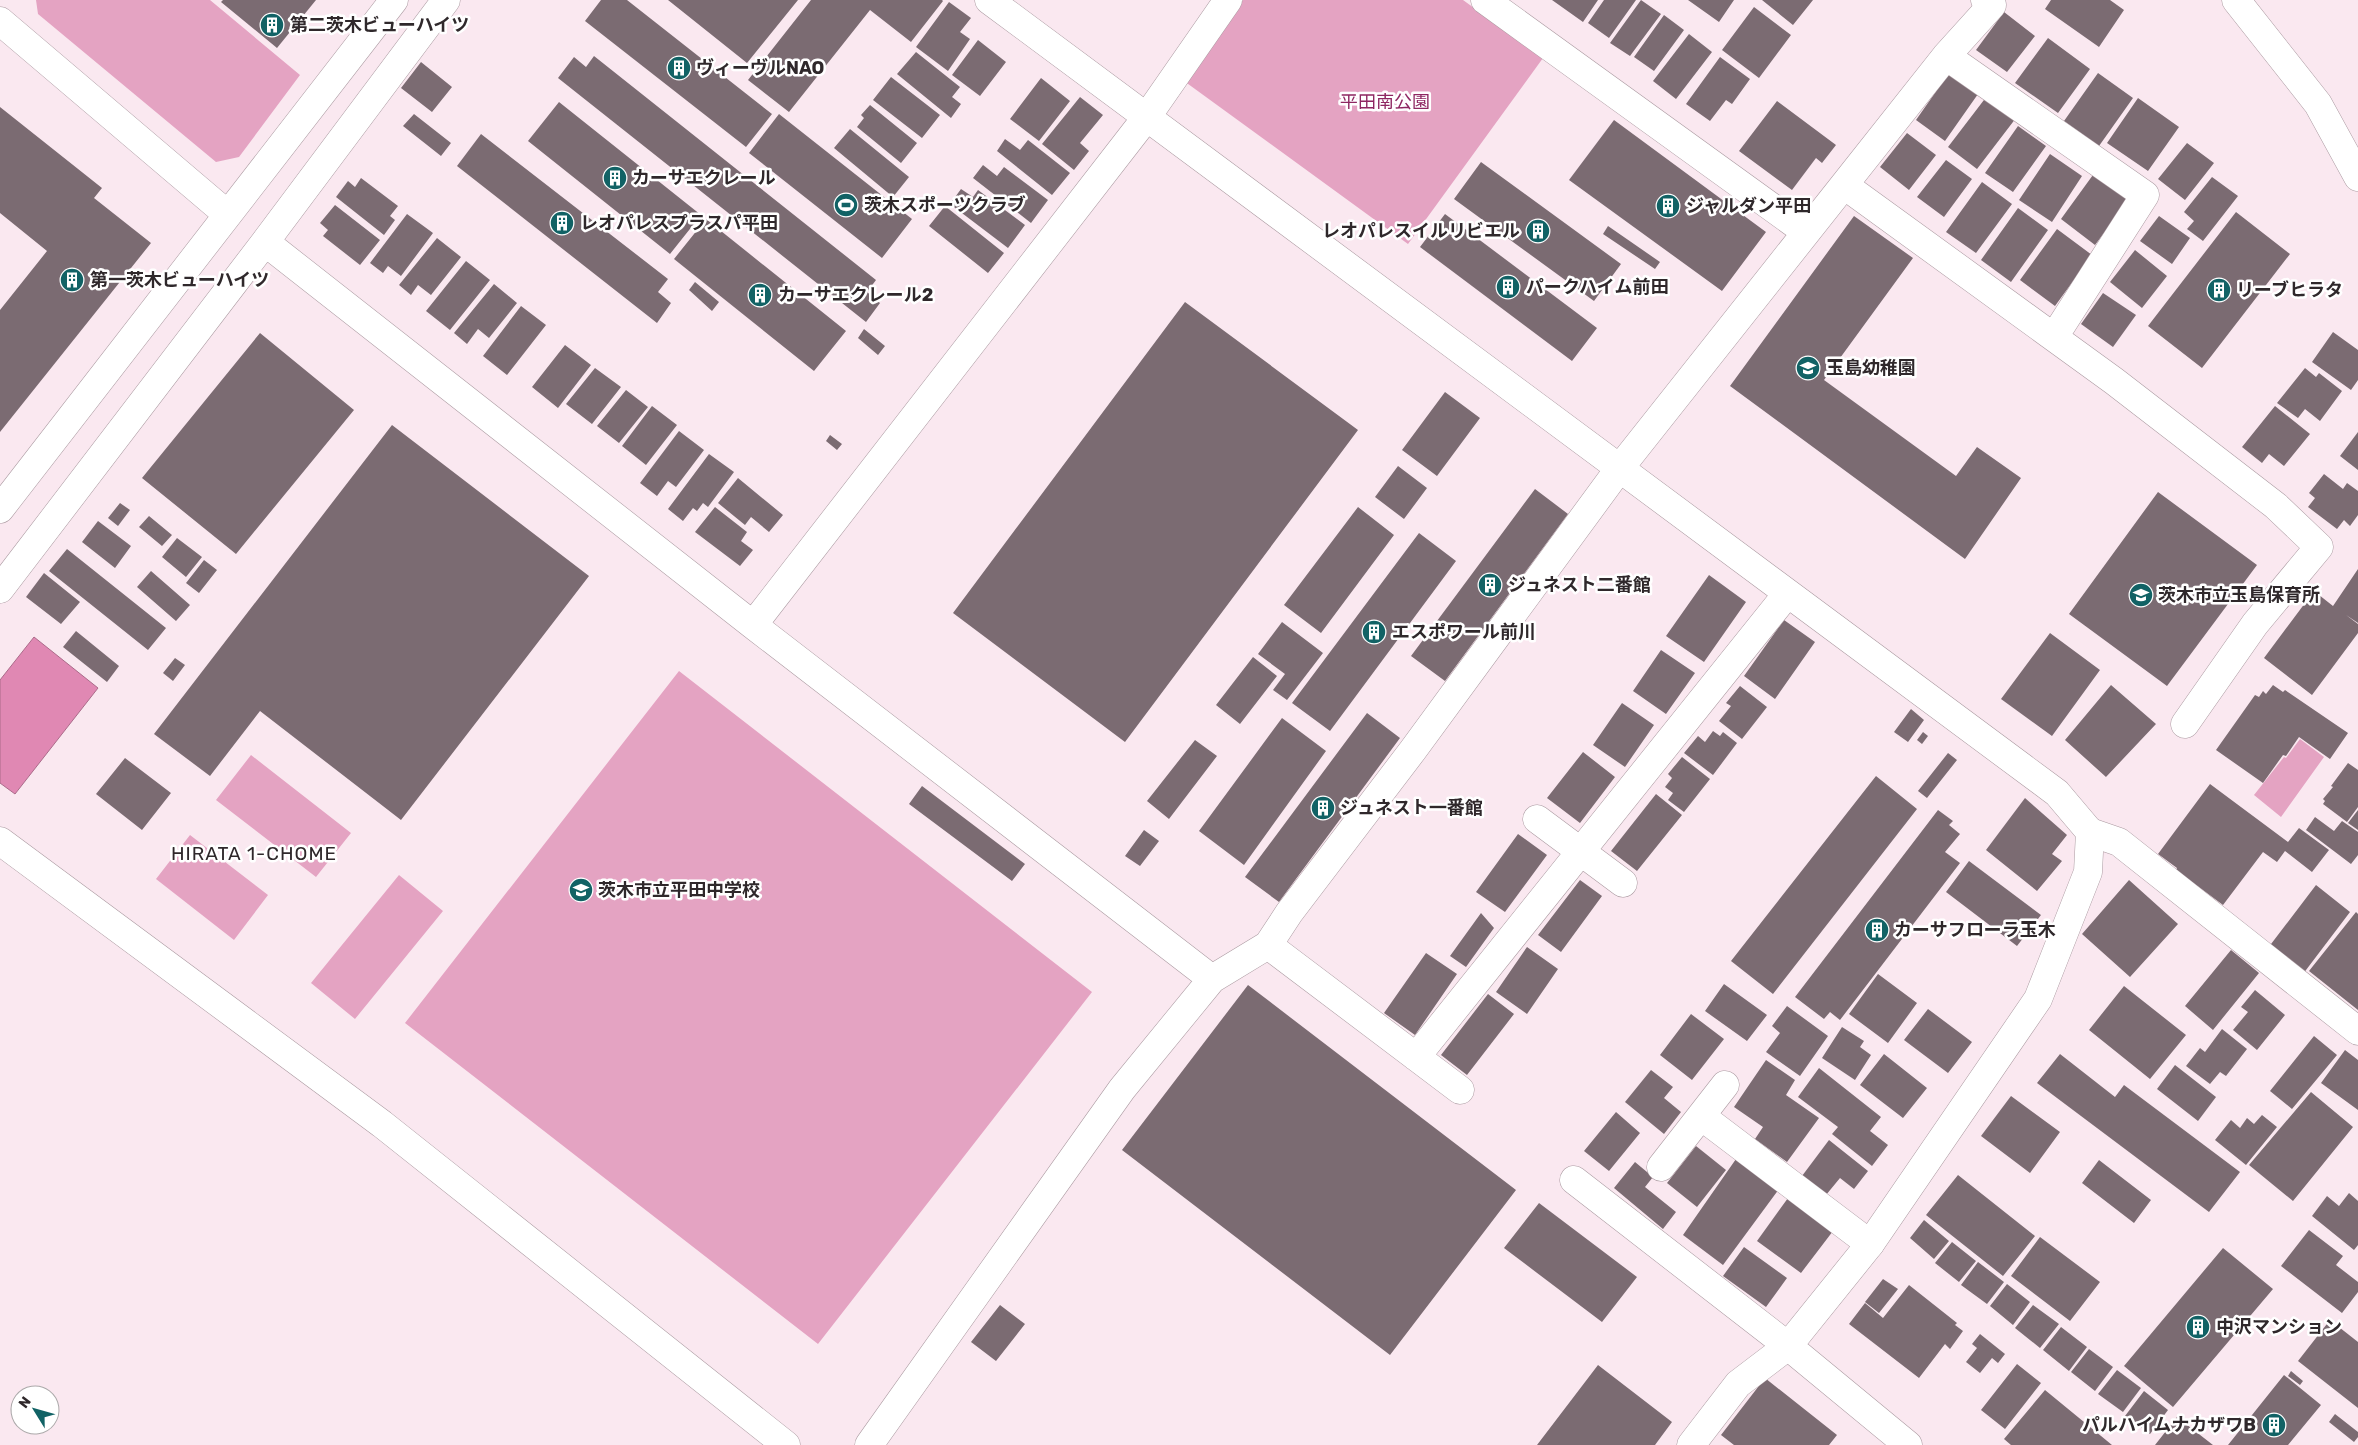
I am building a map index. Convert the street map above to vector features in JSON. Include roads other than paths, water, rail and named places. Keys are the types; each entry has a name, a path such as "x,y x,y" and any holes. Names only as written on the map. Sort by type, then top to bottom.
{"street":[{"path":"0,509 394,0"},
{"path":"0,589 265,242 446,0"},
{"path":"989,0 1787,594 2058,793 2090,832 2119,842 2358,1031"},
{"path":"753,625 1146,118 1228,0"},
{"path":"1485,0 1806,232"},
{"path":"869,1445 1122,1090 1212,979 1268,945 1289,913 1619,469 1946,56 1992,5 1985,0"},
{"path":"2236,0 2318,104 2358,176"},
{"path":"0,22 227,214"},
{"path":"1946,56 2145,195 2054,337"},
{"path":"1844,185 2114,381 2276,506 2319,548 2255,624 2185,724"},
{"path":"265,242 753,625 1212,979"},
{"path":"1416,1057 1787,594"},
{"path":"1537,819 1622,883"},
{"path":"1691,1445 1738,1384 1788,1346 1870,1244 2038,999 2088,872 2090,832"},
{"path":"0,841 382,1124 786,1445"},
{"path":"1268,945 1460,1090"},
{"path":"1661,1167 1725,1085"},
{"path":"1701,1116 1870,1244"},
{"path":"1574,1180 1788,1346 1908,1445"}],"place":[{"name":"第二茨木ビューハイツ","path":"272,25"},
{"name":"ヴィーヴルNAO","path":"679,68"},
{"name":"カーサエクレール","path":"615,178"},
{"name":"茨木スポーツクラブ","path":"846,205"},
{"name":"ジャルダン平田","path":"1668,206"},
{"name":"レオパレスプラスパ平田","path":"562,223"},
{"name":"レオパレスイルリビエル","path":"1538,231"},
{"name":"第一茨木ビューハイツ","path":"72,280"},
{"name":"パークハイム前田","path":"1508,287"},
{"name":"リーブヒラタ","path":"2219,290"},
{"name":"カーサエクレール2","path":"760,295"},
{"name":"玉島幼稚園","path":"1808,368"},
{"name":"ジュネスト二番館","path":"1490,585"},
{"name":"茨木市立玉島保育所","path":"2141,595"},
{"name":"エスポワール前川","path":"1374,632"},
{"name":"ジュネスト一番館","path":"1323,808"},
{"name":"茨木市立平田中学校","path":"581,890"},
{"name":"カーサフローラ玉木","path":"1877,930"},
{"name":"中沢マンション","path":"2198,1327"},
{"name":"パルハイムナカザワB","path":"2274,1425"}],"district":[{"name":"HIRATA 1-CHOME","path":"254,853"}],"park label":[{"name":"平田南公園","path":"1385,102"}]}
